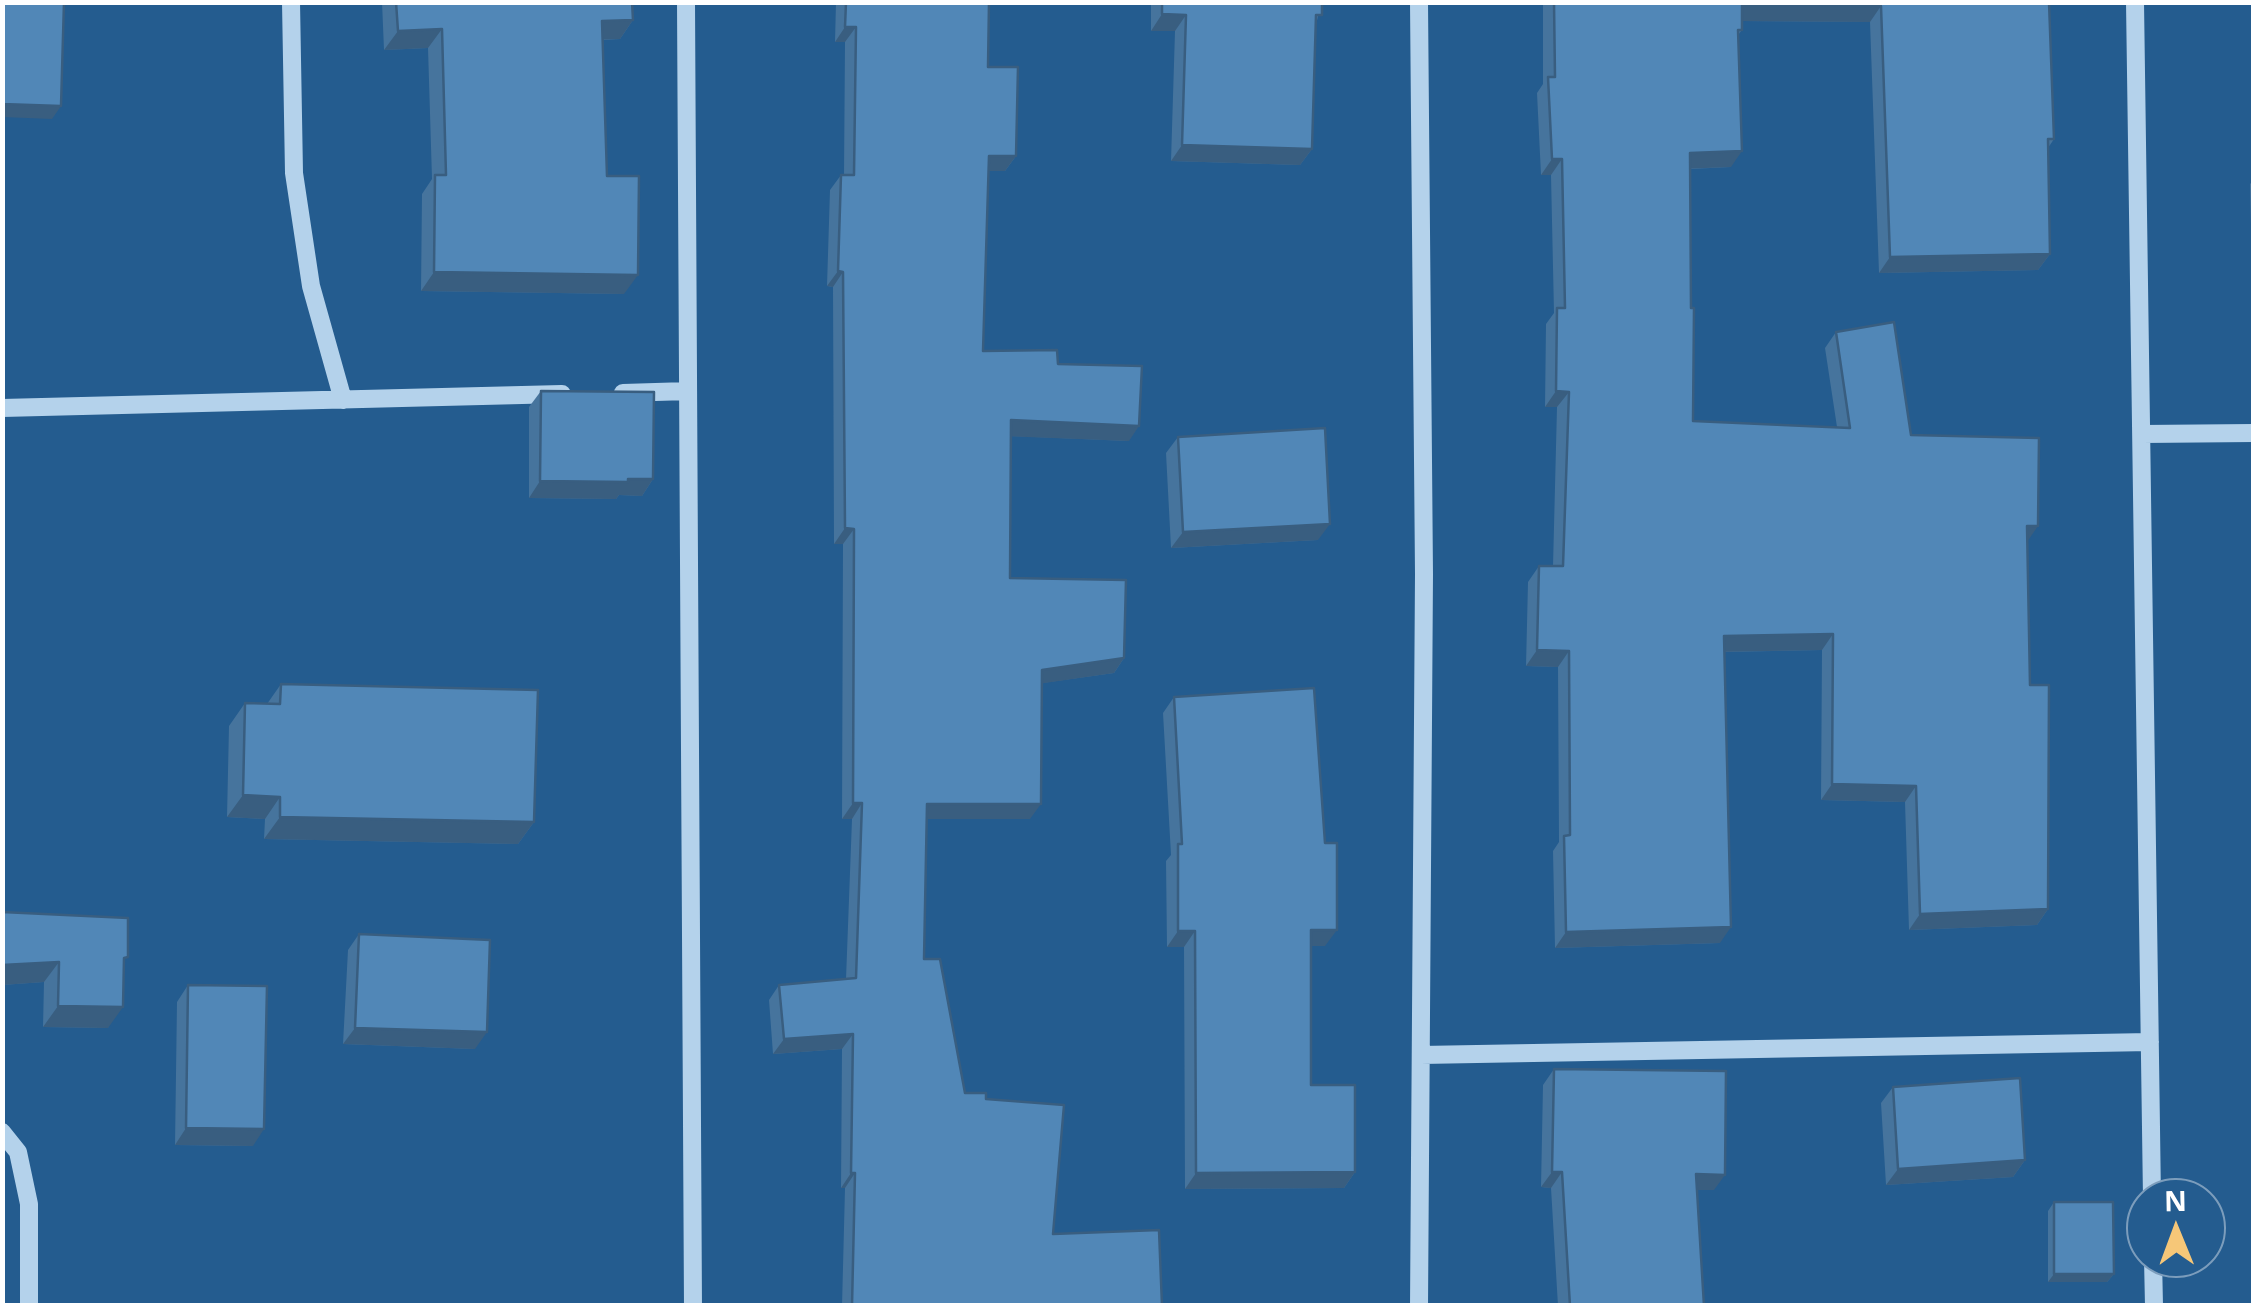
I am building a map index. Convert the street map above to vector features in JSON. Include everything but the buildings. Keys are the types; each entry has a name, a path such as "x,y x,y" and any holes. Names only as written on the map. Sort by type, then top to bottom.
{"street":[{"path":"290,2 294,173 312,286 342,400"},
{"path":"686,2 693,1306"},
{"path":"1419,2 1424,574 1419,1306"},
{"path":"2135,2 2152,1178"},
{"path":"611,393 688,391"},
{"path":"2,408 573,394"},
{"path":"2142,434 2254,434"},
{"path":"1421,1055 2150,1042"},
{"path":"2,1132 18,1152 29,1204 29,1306"},
{"path":"2153,1278 2154,1306"}]}
